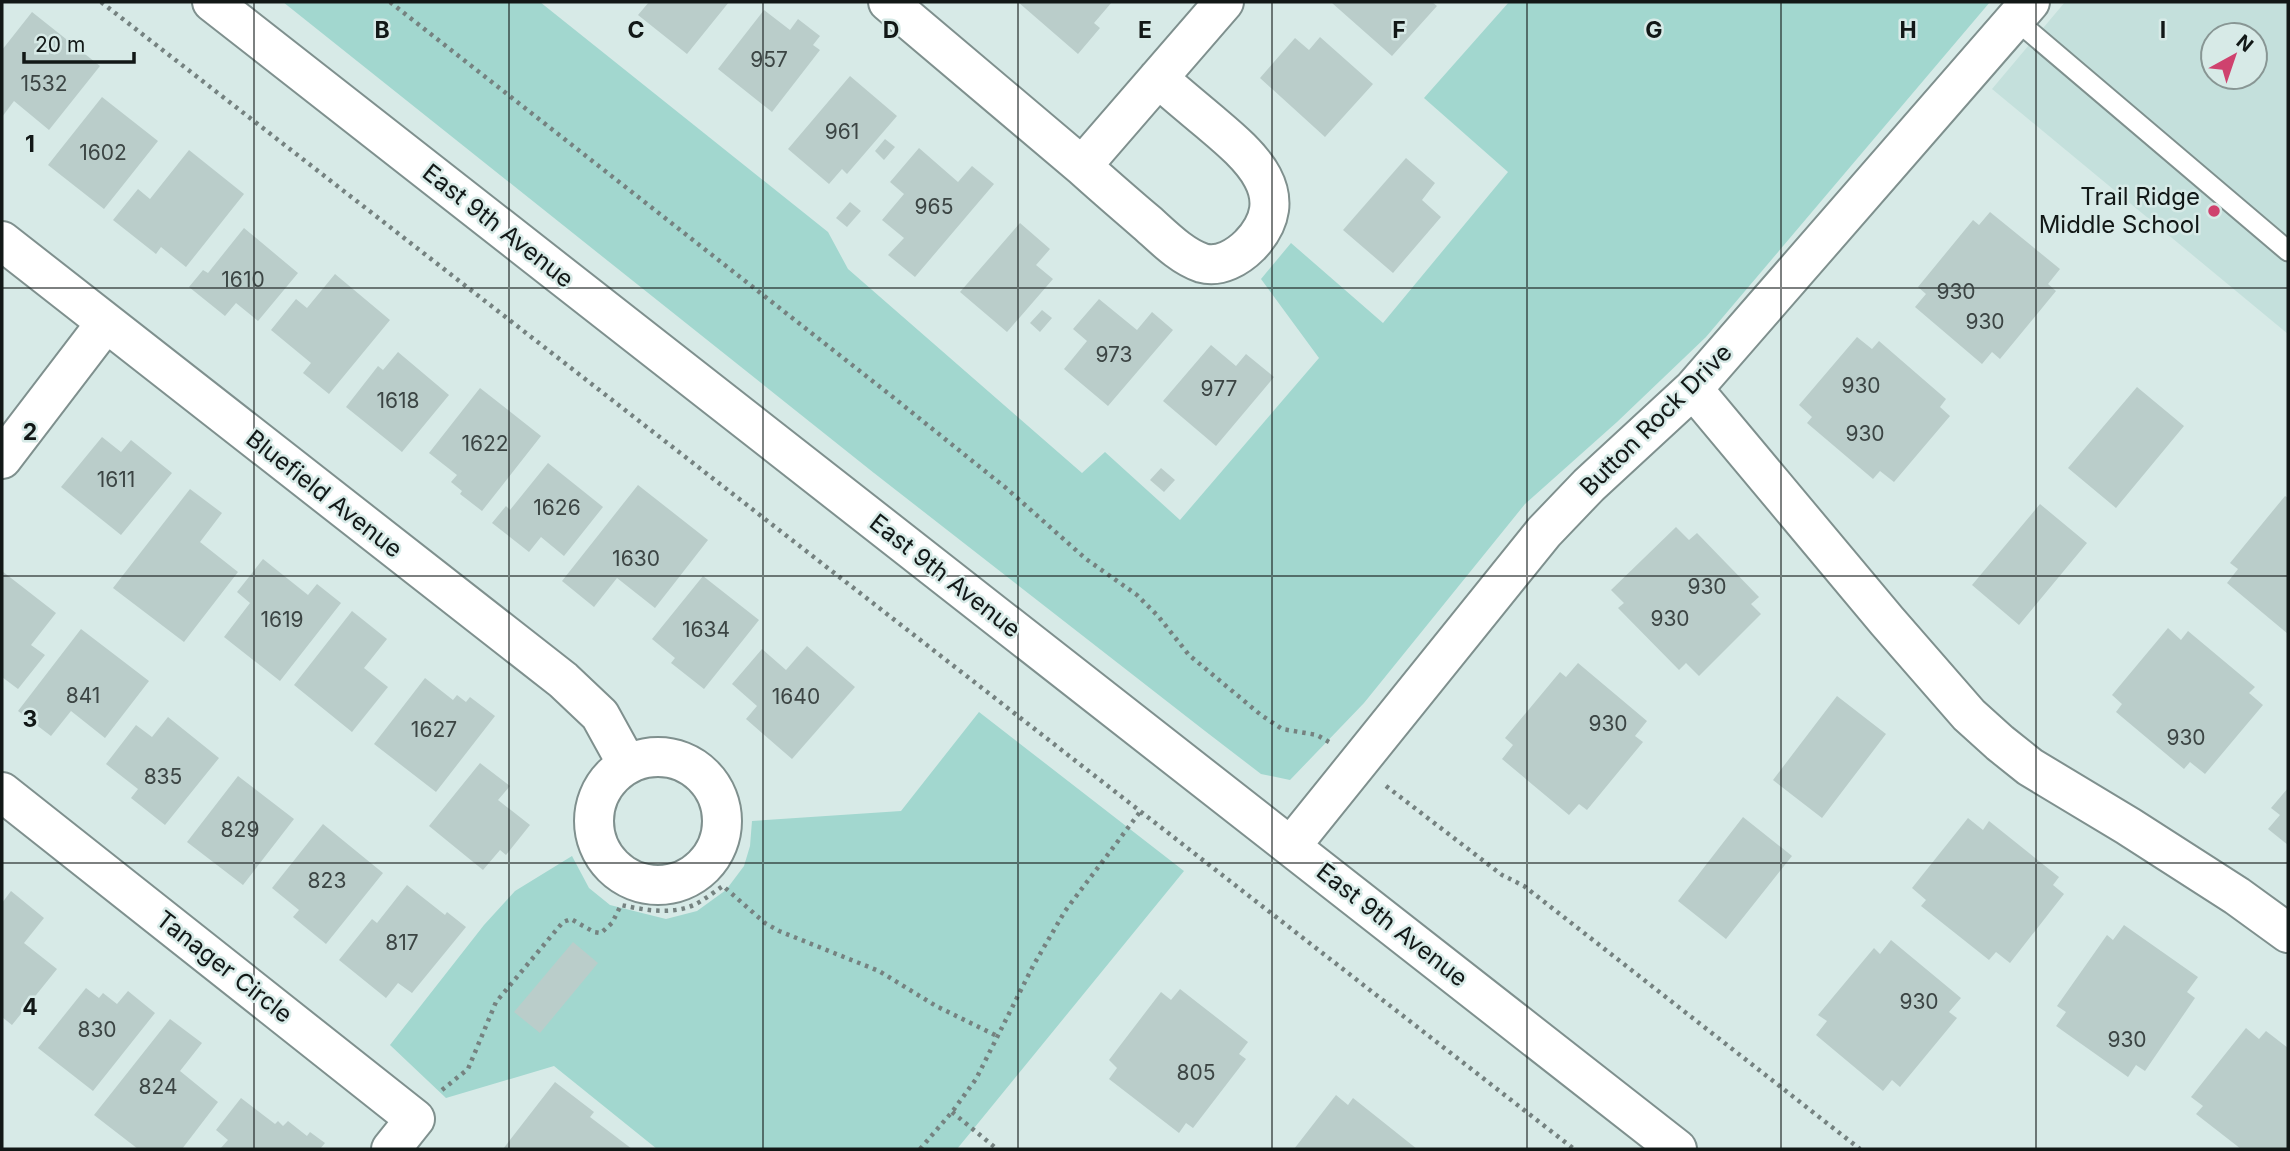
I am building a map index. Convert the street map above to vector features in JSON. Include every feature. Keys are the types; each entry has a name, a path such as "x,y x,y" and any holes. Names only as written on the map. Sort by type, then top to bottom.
{"street":[{"name":"East 9th Avenue","path":"212,2 1677,1149"},
{"path":"888,2 1174,247 1202,263 1226,262 1249,246 1261,230 1268,215 1270,199 1266,184 1241,149 1158,78"},
{"path":"1082,166 1224,2"},
{"name":"Button Rock Drive","path":"1291,846 1544,532 1589,485 1693,389 2023,11"},
{"name":"Bluefield Avenue","path":"2,241 563,680 600,715 627,764"},
{"path":"2,459 105,324"},
{"path":"1693,389 1969,715 2031,767 2237,896 2288,933"},
{"name":"Tanager Circle","path":"2,792 415,1119 391,1149"}],"lane":[{"path":"2023,11 2288,251"}],"path":[{"path":"101,2 1574,1149"},
{"path":"390,2 869,377 1006,488 1086,559 1146,602 1189,655 1261,715 1282,729 1317,735 1333,744"},
{"path":"1384,784 1502,875 1524,886 1860,1149"},
{"path":"920,1149 976,1079 1033,966 1065,911 1140,812"},
{"path":"442,1090 468,1069 496,1002 563,922 571,919 601,933 612,923 621,905 646,911 668,911 693,905 723,886 765,923 779,931 879,971 936,1006 999,1037"},
{"path":"952,1112 997,1149"}],"shaded area":[{"name":"Trail Ridge Middle School","path":"2065,2 2288,2 2288,334 1992,89"}],"green space":[{"path":"283,2 540,2 828,232 848,269 1082,473 1105,452 1180,520 1319,358 1261,279 1291,243 1383,323 1508,172 1424,98 1509,2 1990,2 1706,337 1617,422 1525,504 1364,703 1290,780 1261,774 1205,731 874,473"},
{"path":"979,712 1184,871 957,1149 657,1149 554,1066 446,1098 390,1045 484,925 515,891 572,856 589,888 610,905 666,919 697,911 726,890 744,866 750,846 752,821 901,811"}],"building":[{"path":"649,2 729,2 687,54 638,15"},
{"path":"1018,2 1112,2 1094,23 1100,28 1078,54"},
{"path":"1333,2 1432,2 1437,6 1392,56"},
{"path":"764,10 790,30 798,19 820,36 813,45 820,50 772,112 718,69"},
{"path":"32,12 100,66 49,130 14,101 2,117 2,50"},
{"path":"1320,37 1373,84 1325,137 1260,78 1295,38 1309,50"},
{"path":"850,76 897,116 847,174 842,169 829,184 788,149"},
{"path":"102,97 158,141 104,209 48,165"},
{"path":"885,139 895,147 884,160 875,151"},
{"path":"919,148 958,182 972,166 994,184 915,277 888,255 904,238 882,220 904,194 890,182"},
{"path":"189,150 244,194 186,267 161,247 156,254 113,220 138,189 150,199"},
{"path":"1406,158 1435,183 1422,200 1441,217 1393,273 1343,230"},
{"path":"850,202 861,211 847,227 836,218"},
{"path":"1990,212 2060,269 2048,284 2056,291 2000,359 1992,352 1982,364 1915,307 1926,294 1918,287 1973,220 1979,225"},
{"path":"1020,223 1050,249 1036,265 1053,279 1007,332 960,292"},
{"path":"244,228 298,273 258,321 236,303 225,316 189,287 203,270 208,273"},
{"path":"335,274 390,320 329,394 303,373 311,363 271,330 296,299 307,308"},
{"path":"1099,299 1137,330 1152,312 1173,330 1108,406 1064,369 1087,341 1073,329"},
{"path":"1042,310 1052,318 1040,332 1030,323"},
{"path":"1857,337 1872,349 1879,341 1946,399 1940,407 1950,416 1894,482 1880,471 1873,479 1807,423 1812,417 1799,405"},
{"path":"1211,345 1236,366 1246,354 1274,377 1216,446 1163,401"},
{"path":"398,352 449,395 402,452 346,407 378,366 383,370"},
{"path":"2137,387 2184,426 2116,508 2068,468"},
{"path":"480,388 541,436 482,511 460,494 462,491 451,482 457,475 429,453"},
{"path":"102,437 121,452 131,440 172,473 121,535 61,487"},
{"path":"548,463 603,507 564,556 541,537 529,552 492,523 506,506 510,510"},
{"path":"1161,468 1175,480 1164,492 1150,480"},
{"path":"638,485 708,540 655,608 617,578 594,607 562,581"},
{"path":"190,489 222,513 200,542 238,572 184,642 113,588"},
{"path":"2285,496 2288,498 2288,634 2227,583 2238,569 2230,563"},
{"path":"2040,504 2087,543 2019,625 1972,585"},
{"path":"1676,527 1689,540 1697,533 1759,597 1751,604 1761,614 1699,676 1686,663 1679,670 1618,608 1624,603 1611,590"},
{"path":"263,559 308,595 317,584 341,603 280,681 224,637 250,603 237,592"},
{"path":"2,571 56,613 31,645 45,655 18,689 2,677"},
{"path":"703,576 759,620 704,689 671,663 675,658 652,639"},
{"path":"352,611 387,639 364,668 388,687 352,732 294,685"},
{"path":"2168,628 2181,640 2188,631 2255,687 2249,693 2263,705 2205,774 2190,762 2184,769 2116,712 2122,704 2112,695"},
{"path":"81,629 149,681 105,738 71,711 51,736 18,711"},
{"path":"807,646 855,687 792,759 746,719 757,706 732,684 762,649 786,670"},
{"path":"1578,663 1647,721 1635,736 1643,742 1587,810 1579,804 1569,815 1502,759 1513,745 1505,738 1560,672 1566,677"},
{"path":"425,678 453,700 457,695 466,702 470,697 495,716 436,792 374,744"},
{"path":"1837,696 1886,734 1822,818 1773,780"},
{"path":"168,717 219,758 165,825 131,798 138,789 106,764 136,725 152,737"},
{"path":"480,763 510,786 498,800 530,825 506,855 500,850 483,870 429,826"},
{"path":"238,776 294,819 243,885 187,842"},
{"path":"2288,788 2288,845 2268,829 2280,815 2271,808"},
{"path":"1743,817 1792,856 1726,939 1678,901"},
{"path":"1968,818 1983,830 1989,821 2059,877 2053,885 2064,894 2010,963 1996,952 1989,960 1921,906 1926,900 1912,888"},
{"path":"323,824 383,873 326,944 293,917 299,910 272,888"},
{"path":"407,885 445,915 447,912 466,927 412,993 398,983 386,998 339,960 372,919 377,923"},
{"path":"11,891 44,918 24,943 57,969 12,1025 2,1017 2,903"},
{"path":"2124,925 2198,977 2187,992 2195,998 2145,1071 2136,1065 2128,1077 2056,1026 2066,1012 2057,1006 2107,935 2113,940"},
{"path":"1891,940 1961,998 1949,1012 1957,1018 1900,1087 1892,1080 1883,1091 1816,1035 1827,1021 1818,1015 1874,948 1880,954"},
{"path":"573,942 598,963 540,1033 514,1012"},
{"path":"86,988 99,998 103,993 117,1004 128,991 155,1013 93,1091 38,1048"},
{"path":"1180,989 1248,1042 1239,1054 1246,1059 1193,1128 1186,1123 1179,1133 1109,1079 1117,1068 1109,1060 1161,992 1171,1000"},
{"path":"170,1019 202,1043 180,1071 218,1102 182,1149 138,1149 94,1115"},
{"path":"2246,1028 2259,1039 2266,1031 2288,1048 2288,1149 2241,1149 2196,1114 2203,1106 2191,1097"},
{"path":"555,1082 594,1112 590,1117 632,1149 503,1149"},
{"path":"1336,1095 1348,1105 1353,1098 1417,1149 1294,1149"},
{"path":"241,1098 275,1124 278,1121 283,1126 288,1121 307,1136 310,1132 325,1143 320,1149 220,1149 228,1140 216,1130"}],"place":[{"name":"Trail Ridge Middle School","path":"2214,211"}]}
